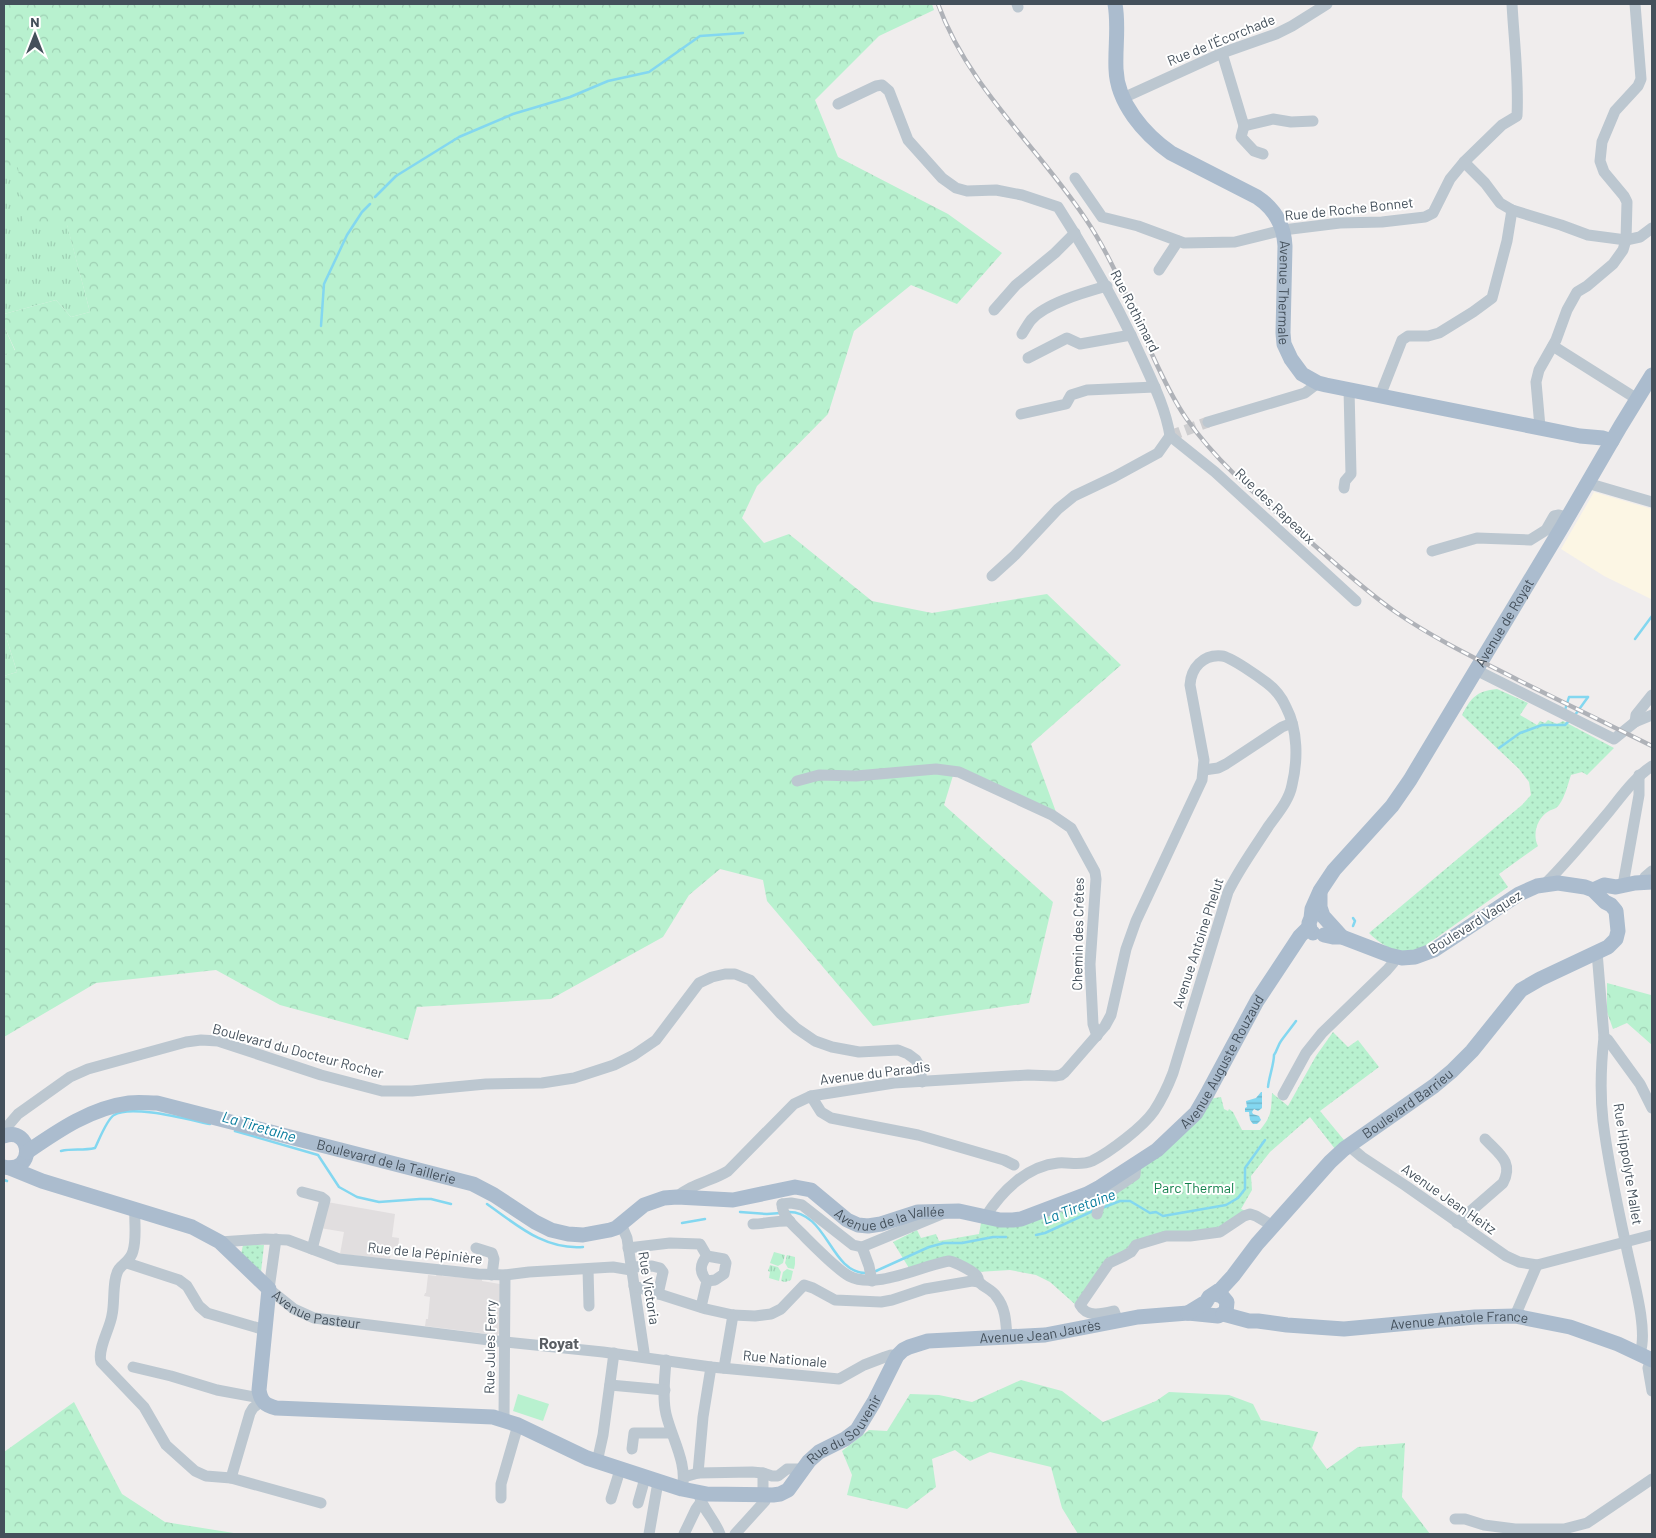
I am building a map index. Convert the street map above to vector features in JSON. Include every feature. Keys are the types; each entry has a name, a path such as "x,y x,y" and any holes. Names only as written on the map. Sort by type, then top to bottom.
{"main road":[{"name":"Avenue Thermale","path":"1115,4 1118,26 1116,70 1118,84 1123,98 1139,122 1164,148 1263,201 1274,212 1283,230 1285,246 1284,344 1298,370 1309,379 1318,383 1540,427 1580,436 1608,447"},
{"name":"Avenue de Royat","path":"1319,926 1312,909 1320,891 1331,874 1392,806 1405,788 1652,376"},
{"path":"1620,886 1605,902 1593,890 1604,885 1620,886 1649,878"},
{"name":"Boulevard Vaquez","path":"1319,926 1334,937 1342,937 1395,957 1415,957 1429,952 1519,894 1545,884 1576,884 1593,890"},
{"name":"Boulevard Barrieu","path":"1218,1304 1244,1259 1325,1167 1350,1146 1452,1071 1472,1051 1521,990 1533,982 1612,944 1616,939 1618,931 1616,912 1611,904 1605,902"},
{"name":"Avenue Auguste Rouzaud","path":"1136,1164 1157,1150 1196,1113 1257,1001 1300,936 1319,926"},
{"name":"Boulevard de la Taillerie","path":"7,1167 16,1167 22,1164 17,1142 56,1132 104,1109 130,1103 157,1103 474,1184 551,1230 583,1235 610,1230 621,1224"},
{"path":"17,1142 32,1177"},
{"name":"Avenue de la Vallée","path":"621,1224 644,1205 664,1198 733,1200 795,1187 811,1190 847,1220 858,1225 881,1224 918,1212 959,1211 1000,1220 1013,1220 1032,1215 1094,1190 1136,1164"},
{"name":"Avenue Pasteur","path":"7,1167 55,1186 192,1227 220,1242 270,1289"},
{"path":"270,1289 260,1382 261,1399 266,1406 276,1408 479,1415 511,1422 597,1462 620,1470 651,1480 683,1483 700,1498 773,1494"},
{"name":"Avenue Anatole France","path":"1218,1304 1258,1321 1344,1329 1475,1317 1515,1316 1570,1327 1648,1358"},
{"name":"Avenue Jean Jaurès","path":"897,1356 903,1350 921,1343 1044,1336 1138,1317 1188,1313 1218,1304"},
{"name":"Rue du Souvenir","path":"773,1494 788,1490 803,1469 819,1452 845,1439 857,1430 874,1402 897,1356"}],"street":[{"name":"Rue de l'Écorchade","path":"1123,98 1222,53 1276,34 1326,4"},
{"name":"Rue de Roche Bonnet","path":"1075,178 1102,217 1138,226 1184,243 1235,242 1283,230 1340,223 1382,222 1425,217 1433,213 1450,179 1464,162 1502,125 1518,116 1519,91 1515,63 1512,4"},
{"path":"1540,427 1536,382 1539,370 1553,346 1577,292 1613,264 1626,240 1627,202 1604,172 1600,160 1602,142 1615,111 1638,86 1641,78 1634,4"},
{"path":"1222,53 1244,126 1241,137 1254,151 1263,154"},
{"name":"Rue Rothimard","path":"838,104 882,85 888,90 908,140 942,178 956,188 996,190 1022,195 1058,207 1107,286 1131,334 1168,420 1170,436"},
{"path":"1244,126 1273,119 1291,122 1313,121"},
{"path":"1464,162 1485,182 1500,203 1512,210 1588,235 1626,240 1640,237 1652,228"},
{"path":"1380,396 1402,340 1408,336 1428,336 1439,333 1492,298 1508,241 1512,210"},
{"path":"994,310 1016,285 1055,254 1075,233"},
{"path":"1159,270 1178,241"},
{"path":"1022,334 1031,319 1040,313 1080,294 1107,286"},
{"path":"1028,358 1067,338 1080,344 1131,334"},
{"path":"1553,346 1637,399"},
{"path":"1208,422 1305,393 1318,383"},
{"path":"1021,414 1066,404 1070,395 1087,390 1155,387"},
{"path":"1344,488 1345,481 1351,474 1349,389"},
{"path":"992,576 1015,556 1068,500 1158,453 1170,436"},
{"name":"Rue des Rapeaux","path":"1170,436 1216,472 1356,601"},
{"path":"1587,483 1652,502"},
{"path":"1432,551 1477,538 1530,540 1546,530 1554,516 1567,517"},
{"name":"Avenue Antoine Phelut","path":"986,1216 994,1203 1026,1174 1037,1168 1052,1164 1090,1162 1123,1140 1153,1112 1164,1094 1173,1073 1228,892 1239,869 1286,800 1292,787 1296,749 1292,723 1286,707 1280,696 1268,683 1230,658 1222,656 1210,657 1194,669 1191,676 1190,685 1204,760 1202,780 1136,921 1126,949 1111,1015 1106,1026 1097,1036"},
{"path":"1474,674 1480,681 1496,681 1614,739 1635,722 1652,715"},
{"path":"1635,722 1636,715 1652,695"},
{"path":"1204,770 1218,768 1226,764 1282,727 1292,723"},
{"path":"1545,884 1592,833 1639,775 1652,766"},
{"name":"Chemin des Crêtes","path":"797,781 819,775 849,776 948,769 983,782 1052,815 1071,828 1095,872 1096,878 1090,964 1093,1024 1097,1036"},
{"path":"1620,886 1639,796 1639,775"},
{"name":"Rue Hippolyte Mallet","path":"1597,952 1604,1037 1602,1069 1603,1121 1642,1324 1652,1391"},
{"path":"1282,1095 1306,1053 1322,1033 1388,970 1395,957"},
{"name":"Boulevard du Docteur Rocher","path":"17,1142 18,1114 70,1077 88,1069 159,1048 201,1040 218,1041 321,1075 382,1090 412,1091 574,1078 634,1056 656,1040 699,984 712,977 725,974 735,974 750,980 781,1014 796,1028 815,1041 832,1047 859,1052 898,1050 908,1054 916,1060 920,1067 922,1082"},
{"name":"Avenue du Paradis","path":"677,1197 685,1190 728,1172 794,1104 811,1096 894,1083 1028,1075 1060,1075 1097,1036"},
{"path":"1604,1037 1640,1084 1652,1108"},
{"path":"811,1096 821,1112 831,1118 918,1135 1004,1160 1014,1166"},
{"path":"1457,1223 1502,1183 1507,1175 1508,1168 1506,1162 1485,1139"},
{"name":"Avenue Jean Heitz","path":"1350,1146 1362,1157 1457,1223 1506,1256 1519,1262 1537,1265 1652,1235"},
{"path":"1097,1214 1101,1198 1135,1175 1136,1164"},
{"path":"302,1192 321,1197 325,1200 312,1249"},
{"path":"826,1201 814,1202 792,1196 784,1200 785,1213 813,1244 848,1276 861,1280 871,1274 900,1276 949,1261 977,1276 979,1282"},
{"path":"753,1224 766,1224 777,1220 785,1213 791,1203 802,1205 853,1244 862,1247 950,1211"},
{"path":"135,1209 134,1246 127,1263 119,1270 116,1280 112,1314 100,1352 101,1362 144,1407 166,1445 195,1471 206,1476 231,1478 321,1503"},
{"path":"1121,1320 1114,1311 1101,1314 1091,1313 1081,1308 1080,1305 1110,1263 1131,1252 1136,1245 1166,1236 1190,1236 1220,1232 1250,1214 1273,1226"},
{"name":"Rue Victoria","path":"621,1224 628,1248 644,1358"},
{"path":"270,1289 276,1239"},
{"name":"Rue de la Pépinière","path":"220,1242 288,1240 340,1259 505,1276 529,1272 652,1266"},
{"path":"628,1248 670,1243 700,1244 707,1256 724,1259 726,1263 724,1274 715,1280 707,1281"},
{"path":"651,1245 652,1266 660,1268 663,1272 658,1294"},
{"path":"862,1247 871,1274"},
{"path":"476,1248 492,1253 494,1259 492,1275"},
{"path":"707,1256 703,1260 701,1270 702,1275 707,1281"},
{"path":"127,1263 179,1280 187,1286 199,1306 207,1313 265,1330"},
{"path":"1515,1316 1537,1265"},
{"path":"588,1269 589,1306"},
{"name":"Rue Jules Ferry","path":"501,1498 501,1484 511,1422 505,1342 505,1276"},
{"path":"701,1307 707,1281"},
{"path":"634,1286 733,1315 755,1316 771,1314 781,1309 804,1285 835,1300 860,1301 892,1300 925,1289 972,1281 979,1282 996,1296 1002,1305 1006,1318 1007,1338"},
{"name":"Avenue Pasteur","path":"270,1289 294,1309 314,1318 644,1358"},
{"path":"724,1368 733,1315"},
{"path":"597,1462 610,1385 608,1353"},
{"name":"Rue Nationale","path":"644,1358 710,1367 839,1379 885,1357 897,1356"},
{"path":"666,1360 666,1412 671,1433 680,1455 683,1483 698,1473 752,1472 778,1476 787,1469 803,1469"},
{"path":"133,1367 218,1390 261,1399 250,1413 231,1478"},
{"path":"698,1473 710,1367"},
{"path":"610,1385 665,1390"},
{"path":"632,1449 634,1433 671,1433"},
{"path":"611,1499 620,1470"},
{"path":"763,1473 763,1489 773,1494"},
{"path":"1455,1519 1465,1519 1484,1525 1515,1529 1564,1529 1587,1524 1652,1479"},
{"path":"638,1503 651,1480"},
{"path":"649,1534 651,1480"},
{"name":"Rue du Souvenir","path":"735,1534 773,1494"},
{"path":"684,1534 700,1498"},
{"path":"700,1498 720,1534"}],"shaded area":[{"path":"1594,492 1652,509 1651,599 1604,576 1561,549"},
{"path":"327,1202 395,1214 392,1237 399,1238 398,1253 391,1253 390,1259 340,1254 344,1232 320,1228"},
{"path":"437,1273 442,1273 442,1276 482,1279 482,1281 500,1284 500,1333 497,1335 425,1326 426,1319 428,1319 430,1297 424,1296 428,1275 436,1276"}],"green space":[{"path":"4,4 932,4 934,10 879,36 815,100 838,157 948,214 1002,253 957,304 911,285 854,331 828,414 757,486 742,518 764,543 789,534 872,601 932,613 1047,594 1121,665 1031,744 1056,812 955,769 944,805 1053,902 1029,1003 873,1026 767,901 763,880 720,869 689,895 663,937 551,999 417,1007 408,1040 280,1005 216,970 96,983 4,1037 4,676 17,672 4,630 4,356 15,350 4,326 4,314 56,300 71,317 90,312 67,225 23,222 18,167 4,167"},
{"path":"4,167 18,167 67,224 90,312 71,317 56,300 4,314"},
{"path":"4,326 15,351 4,356"},
{"path":"4,630 17,672 4,676"},
{"path":"1497,689 1528,703 1520,715 1537,725 1540,721 1545,723 1548,720 1557,724 1563,721 1614,748 1587,775 1582,772 1571,775 1559,805 1545,814 1539,822 1536,831 1538,846 1499,874 1508,887 1422,948 1408,952 1387,947 1369,933 1522,805 1531,795 1529,782 1519,769 1462,715 1475,696"},
{"path":"1607,983 1651,995 1652,1045 1627,1023 1613,1029 1607,1012"},
{"name":"Parc Thermal","path":"1333,1032 1348,1047 1358,1040 1379,1067 1320,1111 1349,1146 1339,1154 1310,1117 1270,1152 1251,1176 1252,1190 1241,1209 1276,1223 1248,1217 1218,1235 1167,1240 1139,1249 1110,1265 1077,1306 1050,1282 1036,1275 1010,1270 977,1272 958,1261 909,1268 893,1242 917,1230 921,1238 936,1234 939,1241 979,1234 981,1223 1097,1195 1209,1099 1221,1097 1224,1109 1228,1111 1229,1109 1233,1112 1242,1130 1260,1130 1270,1113 1272,1093 1288,1106 1316,1056"},
{"path":"243,1245 264,1245 261,1272 241,1254"},
{"path":"774,1252 785,1255 783,1263 778,1266 770,1263"},
{"path":"787,1255 795,1257 794,1269 788,1268 785,1263"},
{"path":"770,1265 778,1267 781,1272 779,1281 769,1278 770,1272 768,1271"},
{"path":"787,1269 793,1271 791,1280 781,1281 783,1272"},
{"path":"1021,1380 1062,1391 1103,1422 1156,1401 1169,1392 1229,1395 1253,1404 1261,1420 1318,1432 1312,1448 1327,1469 1358,1447 1405,1443 1402,1497 1430,1534 1078,1534 1062,1508 1051,1467 990,1452 970,1461 955,1450 932,1459 936,1487 907,1509 847,1495 852,1475 842,1451 869,1430 887,1431 910,1394 939,1395 972,1402"},
{"path":"518,1394 549,1404 543,1421 513,1411"},
{"path":"74,1402 122,1494 165,1522 240,1534 4,1534 4,1452"}],"water":[{"path":"1261,1092 1262,1108 1258,1111 1254,1109 1252,1112 1259,1116 1261,1120 1257,1124 1253,1124 1250,1120 1249,1112 1245,1112 1247,1107 1246,1101 1256,1098"}],"waterway":[{"path":"375,197 396,176 459,137 513,114 570,97 608,81 649,72 700,36 743,33"},
{"path":"321,326 324,284 347,235 362,212 370,204"},
{"path":"1635,639 1652,616"},
{"path":"1565,710 1569,697 1588,697"},
{"path":"1575,715 1588,697"},
{"path":"1499,748 1520,733 1542,725 1565,725 1569,721"},
{"name":"La Tiretaine","path":"1353,918 1355,921 1353,926"},
{"name":"La Tiretaine","path":"1268,1087 1274,1055 1296,1021"},
{"name":"La Tiretaine","path":"61,1151 95,1148 111,1117 122,1112 147,1112 210,1124"},
{"name":"La Tiretaine","path":"235,1131 318,1155 339,1187 357,1197 379,1202 431,1199 451,1204"},
{"name":"La Tiretaine","path":"1102,1208 1120,1201 1130,1201 1150,1213 1156,1212 1163,1216 1226,1205 1238,1198 1245,1189 1245,1168 1265,1140"},
{"name":"La Tiretaine","path":"487,1204 520,1228 543,1240 569,1247 583,1247"},
{"name":"La Tiretaine","path":"1036,1235 1045,1233 1095,1210"},
{"name":"La Tiretaine","path":"740,1212 781,1213"},
{"name":"La Tiretaine","path":"787,1212 800,1214 811,1221 820,1230 844,1263 853,1270 865,1273"},
{"name":"La Tiretaine","path":"682,1223 705,1219"},
{"name":"La Tiretaine","path":"876,1271 929,1247 944,1243 962,1243 993,1237 1006,1237"}],"tunnel":[{"path":"1170,436 1208,422"}],"railway":[{"path":"938,4 951,34 985,89 1066,192 1095,234 1121,283 1171,394 1198,434 1223,463 1294,528 1358,583 1397,613 1426,631 1518,680 1652,746"}],"district":[{"name":"Royat","path":"559,1343"}]}
